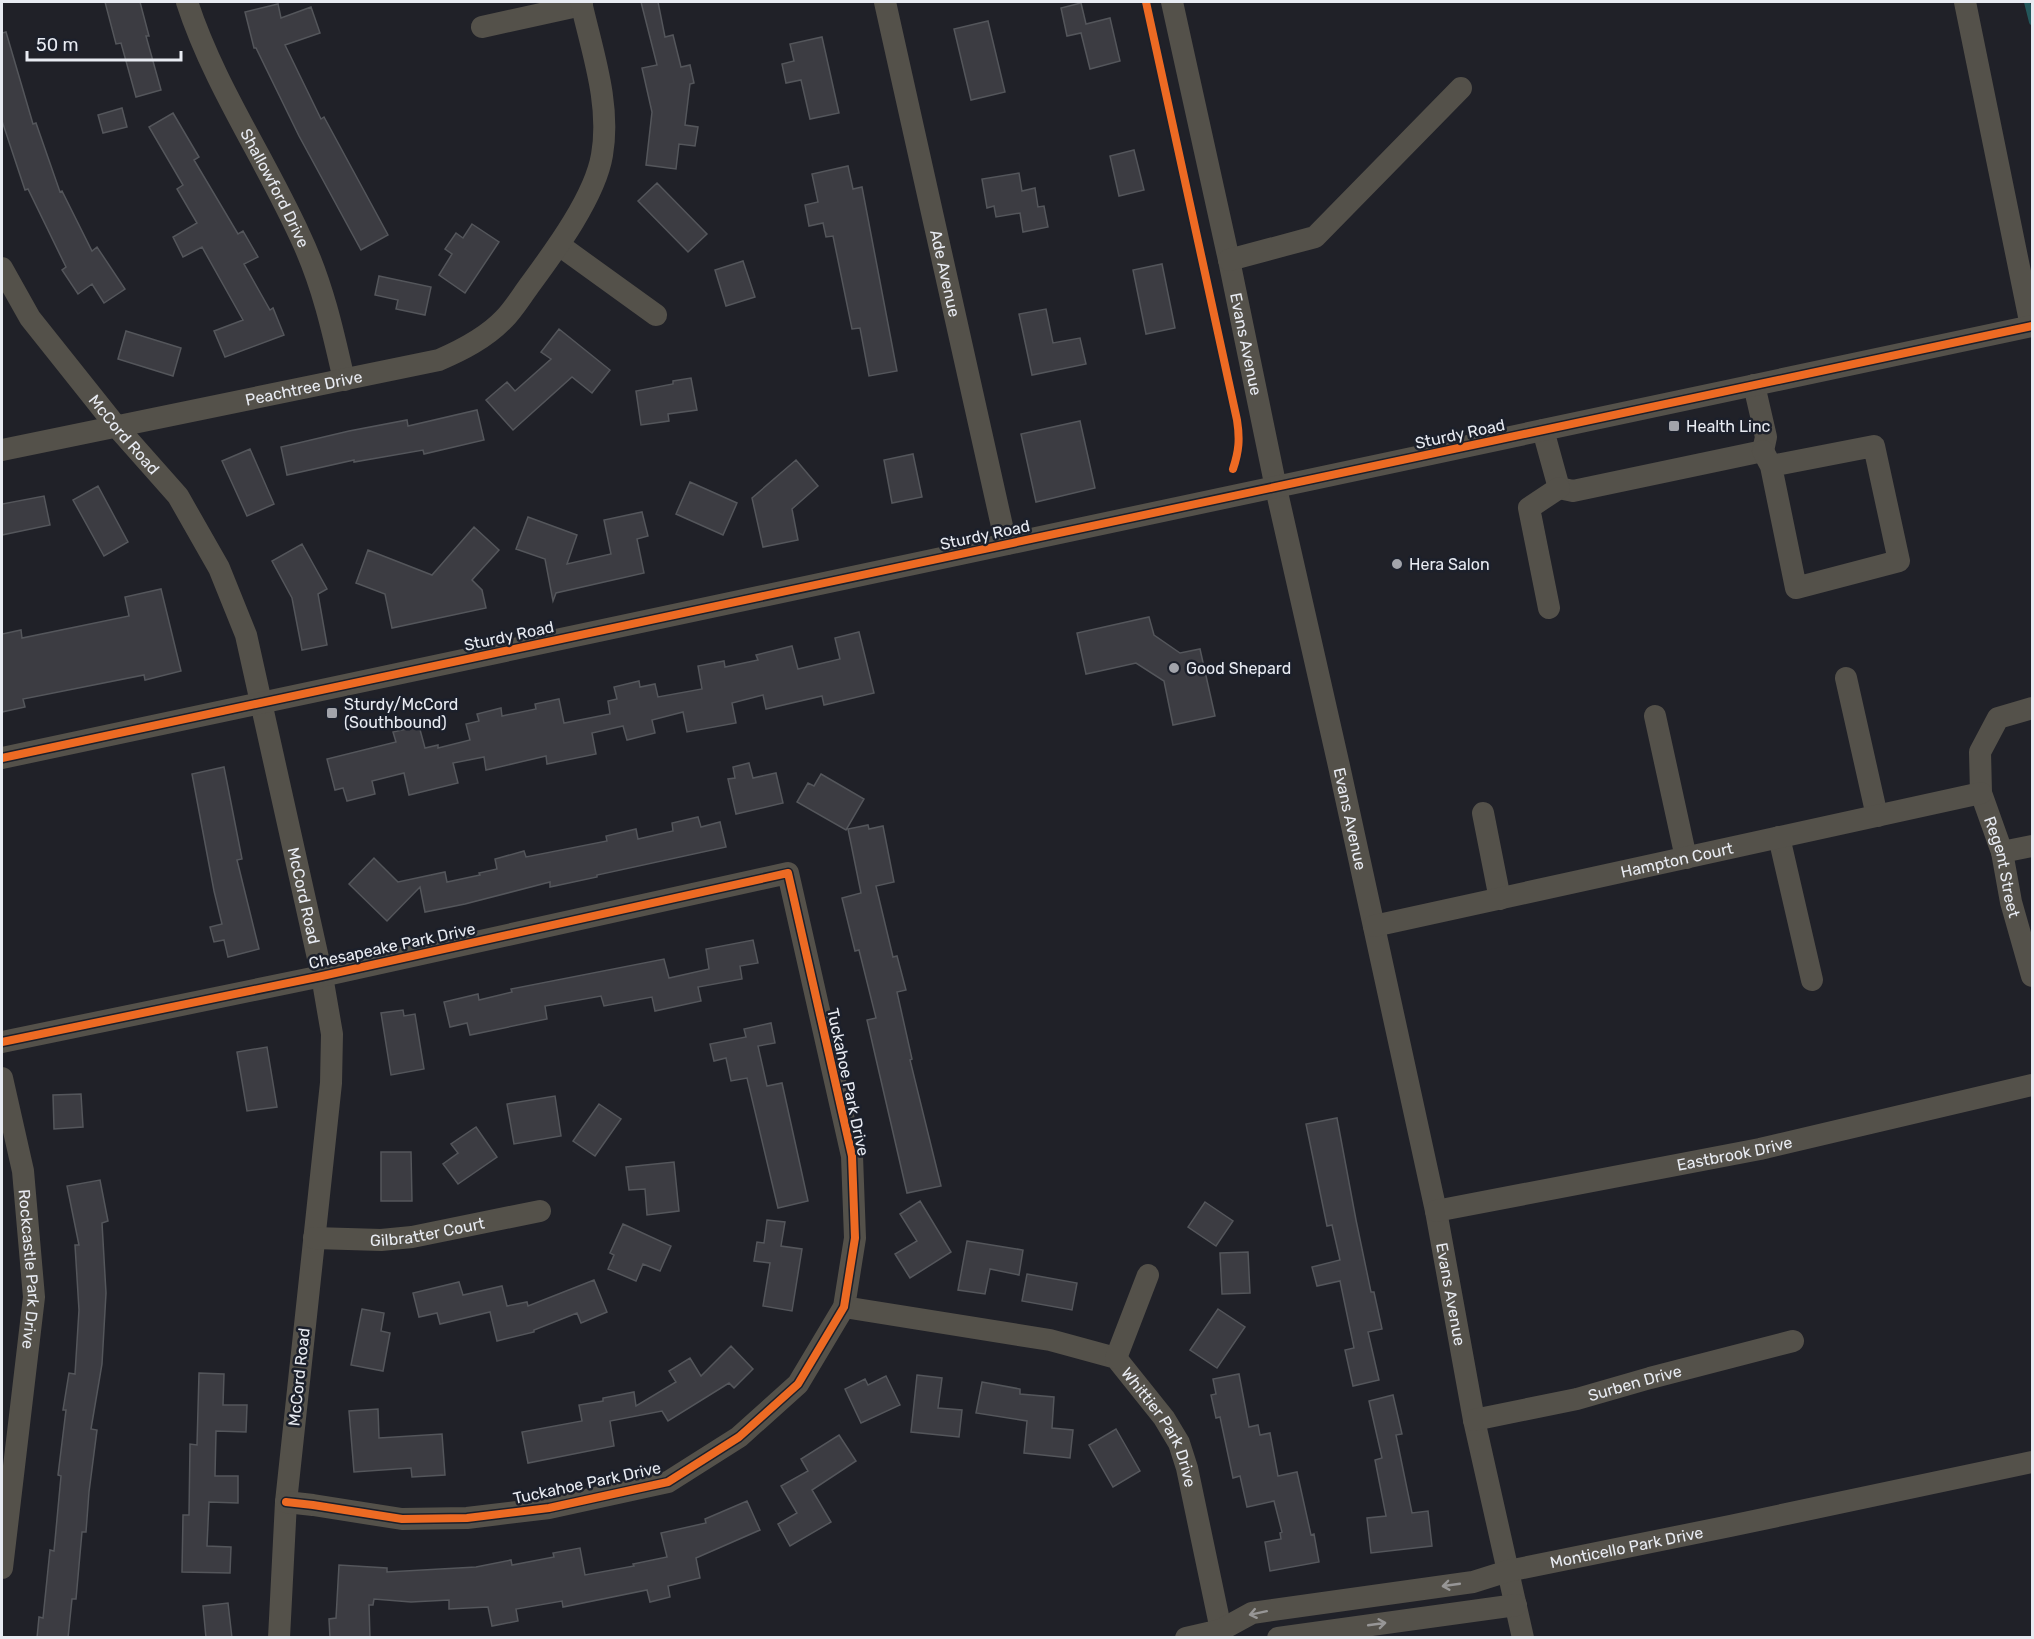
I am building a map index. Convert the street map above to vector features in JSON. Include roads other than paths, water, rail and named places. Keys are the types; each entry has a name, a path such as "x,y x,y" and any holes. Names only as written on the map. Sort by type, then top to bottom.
{"street":[{"name":"Shallowford Drive","path":"187,2 214,72 300,236 319,281 344,380"},
{"name":"Ade Avenue","path":"885,2 1006,544"},
{"name":"Evans Avenue","path":"1172,2 1276,488 1436,1211 1474,1420 1523,1638"},
{"path":"1965,2 2032,326"},
{"name":"Peachtree Drive","path":"2,450 439,360 461,351 505,319 559,245 593,185 602,155 604,127 602,93 582,3 482,27"},
{"path":"1229,260 1315,237 1461,88"},
{"path":"559,245 656,315"},
{"name":"McCord Road","path":"2,268 30,318 116,426 178,496 219,568 246,635 322,976 332,1034 331,1083 286,1502 279,1638"},
{"name":"Sturdy Road","path":"2,758 2032,326"},
{"path":"1549,609 1529,508 1559,488 1573,491 1767,459 1874,446 1899,561 1796,588 1767,459 1766,437 1754,385"},
{"path":"1543,430 1559,488"},
{"path":"1846,678 1877,816"},
{"name":"Regent Street","path":"2032,708 1998,718 1980,752 1981,793 2002,852 2011,902 2032,976"},
{"path":"1655,716 1686,858"},
{"name":"Hampton Court","path":"1374,926 1981,793"},
{"path":"1483,813 1500,899"},
{"path":"1779,837 1812,980"},
{"path":"2002,852 2032,846"},
{"name":"Chesapeake Park Drive","path":"2,1042 322,976 788,873"},
{"name":"Tuckahoe Park Drive","path":"286,1502 313,1504 402,1519 467,1518 549,1508 668,1482 739,1437 798,1384 844,1307 855,1238 852,1156 788,873"},
{"name":"Rockcastle Park Drive","path":"2,1078 22,1171 34,1297 2,1568"},
{"name":"Eastbrook Drive","path":"1436,1211 1760,1149 2032,1085"},
{"name":"Gilbratter Court","path":"314,1239 381,1240 412,1237 540,1211"},
{"path":"1116,1358 1149,1275"},
{"name":"Whittier Park Drive","path":"844,1307 1050,1340 1116,1358 1164,1418 1179,1443 1187,1468 1221,1630"},
{"name":"Surben Drive","path":"1474,1420 1577,1399 1793,1341"},
{"name":"Monticello Park Drive","path":"1186,1638 1221,1630 1252,1613 1473,1582 1508,1571 2032,1462"},
{"path":"1278,1638 1516,1605"},
{"path":"1221,1630 1246,1638"}],"waterway":[{"path":"2027,2 2032,22"}],"place":[{"name":"Health Linc","path":"1674,426"},
{"name":"Hera Salon","path":"1397,564"},
{"name":"Good Shepard","path":"1174,668"},
{"name":"Sturdy/McCord (Southbound)","path":"332,713"}]}
